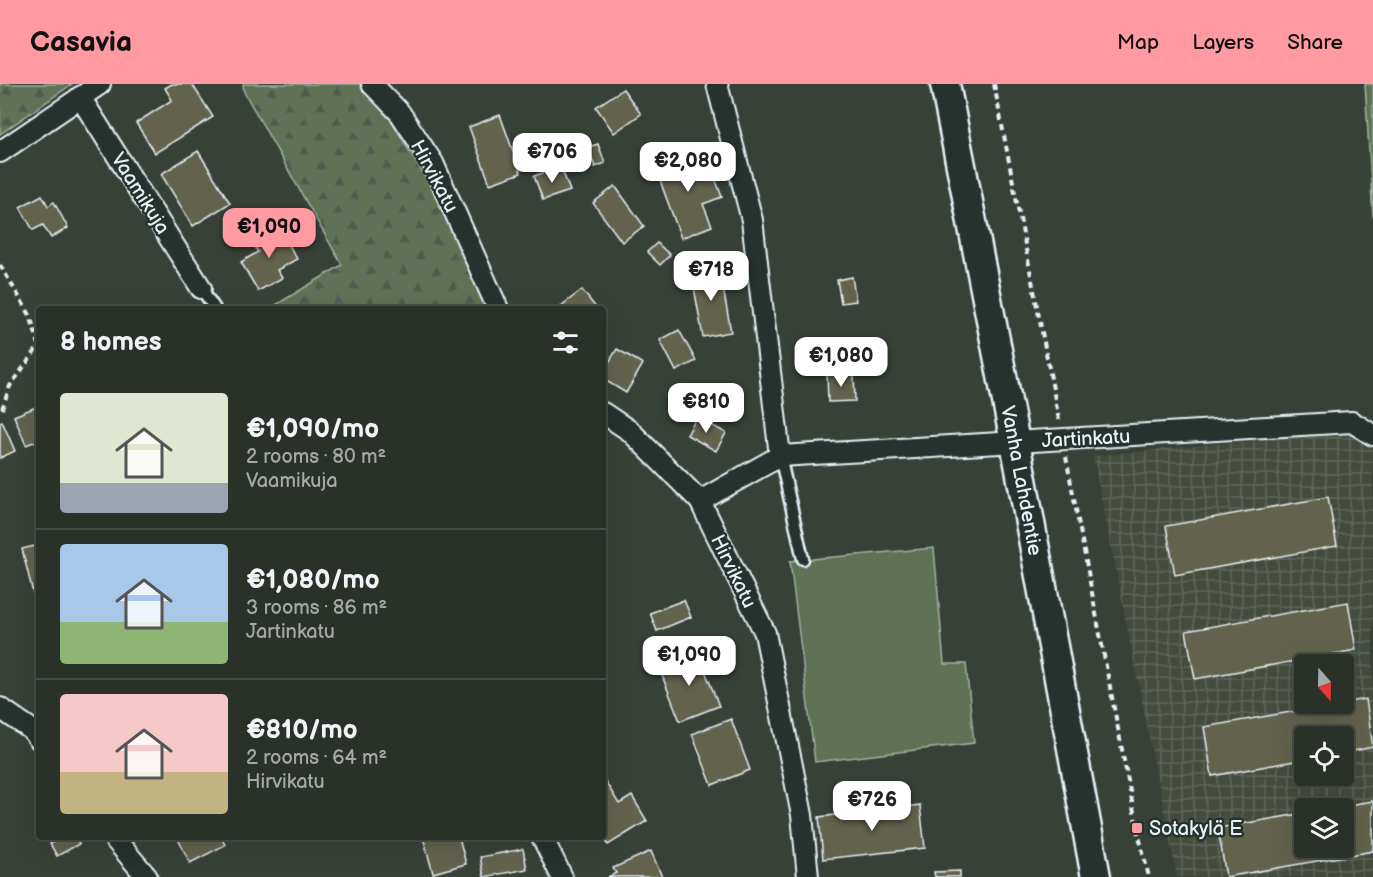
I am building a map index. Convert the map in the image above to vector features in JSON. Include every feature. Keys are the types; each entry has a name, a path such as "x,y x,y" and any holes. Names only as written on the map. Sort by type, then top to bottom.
{"main road":[{"name":"Vanha Lahdentie","path":"945,84 1096,877"}],"street":[{"path":"0,152 100,84"},
{"name":"Hirvikatu","path":"372,84 400,113 433,163 497,306"},
{"path":"717,84 752,220 780,456"},
{"name":"Vaamikuja","path":"80,97 201,288"},
{"name":"Hirvikatu","path":"606,415 630,431 700,501 765,633 802,815 808,877"},
{"name":"Jartinkatu","path":"700,501 780,456 1352,422 1373,435"},
{"path":"0,708 36,735"},
{"path":"116,840 147,877"},
{"path":"544,840 562,877"}],"lane":[{"path":"201,288 213,306"},
{"path":"780,456 803,559"}],"path":[{"path":"994,84 1130,793 1149,877"},
{"path":"0,265 30,315 36,335"},
{"path":"2,408 10,386 36,349"}],"shaded area":[{"path":"1350,431 1373,447 1373,877 1177,877 1093,456"}],"green space":[{"path":"0,84 72,84 0,134"},
{"path":"243,84 359,84 393,123 438,199 486,306 274,306 342,265 244,92"},
{"path":"1365,84 1373,84 1373,217"},
{"path":"934,548 944,664 966,664 974,743 815,762 790,561"}],"building":[{"path":"172,84 192,84 213,117 155,153 136,123 172,100 165,88"},
{"path":"623,89 641,114 614,133 596,107"},
{"path":"500,115 521,173 490,184 469,127"},
{"path":"598,144 605,163 595,167 588,147"},
{"path":"198,151 230,203 193,226 161,174"},
{"path":"692,153 696,164 701,162 708,181 715,178 722,197 703,204 712,226 681,238 655,167"},
{"path":"561,167 570,191 543,200 534,176"},
{"path":"615,186 644,226 622,242 593,203"},
{"path":"42,195 48,206 54,202 68,228 51,238 43,225 33,230 20,207"},
{"path":"278,226 297,259 277,270 282,278 258,291 241,262 258,252 252,242"},
{"path":"657,243 670,255 660,265 647,252"},
{"path":"719,266 731,332 703,337 691,271"},
{"path":"852,277 856,301 841,303 837,280"},
{"path":"582,290 595,306 561,306"},
{"path":"679,330 696,361 676,371 660,340"},
{"path":"617,349 643,364 626,393 606,381 606,367"},
{"path":"854,373 855,401 828,402 827,374"},
{"path":"36,407 36,441 26,445 14,416"},
{"path":"697,417 726,433 716,451 687,435"},
{"path":"2,421 15,451 0,458 0,422"},
{"path":"1328,497 1337,546 1175,575 1166,526"},
{"path":"36,546 36,605 22,549"},
{"path":"684,600 691,617 657,631 650,613"},
{"path":"1348,602 1356,650 1334,654 1294,654 1294,661 1195,679 1186,631"},
{"path":"698,653 719,706 680,721 659,668"},
{"path":"1366,699 1373,747 1354,751 1354,726 1294,726 1294,761 1212,776 1204,727 1294,711 1294,714 1354,714 1354,701"},
{"path":"731,719 750,770 712,785 692,734"},
{"path":"606,783 619,804 632,796 647,821 608,845 605,840"},
{"path":"1373,801 1373,851 1354,854 1354,804"},
{"path":"920,805 925,848 823,859 819,817"},
{"path":"1294,815 1294,858 1333,858 1226,877 1218,828"},
{"path":"57,840 77,840 79,844 57,856 50,844"},
{"path":"178,840 222,840 225,845 190,863"},
{"path":"424,840 460,840 466,864 433,873"},
{"path":"523,849 527,869 484,877 480,857"},
{"path":"651,851 662,877 608,877 616,873 613,868"},
{"path":"960,871 960,877 935,877 934,872"}],"place":[{"name":"Sotakylä E","path":"1137,828"}]}
